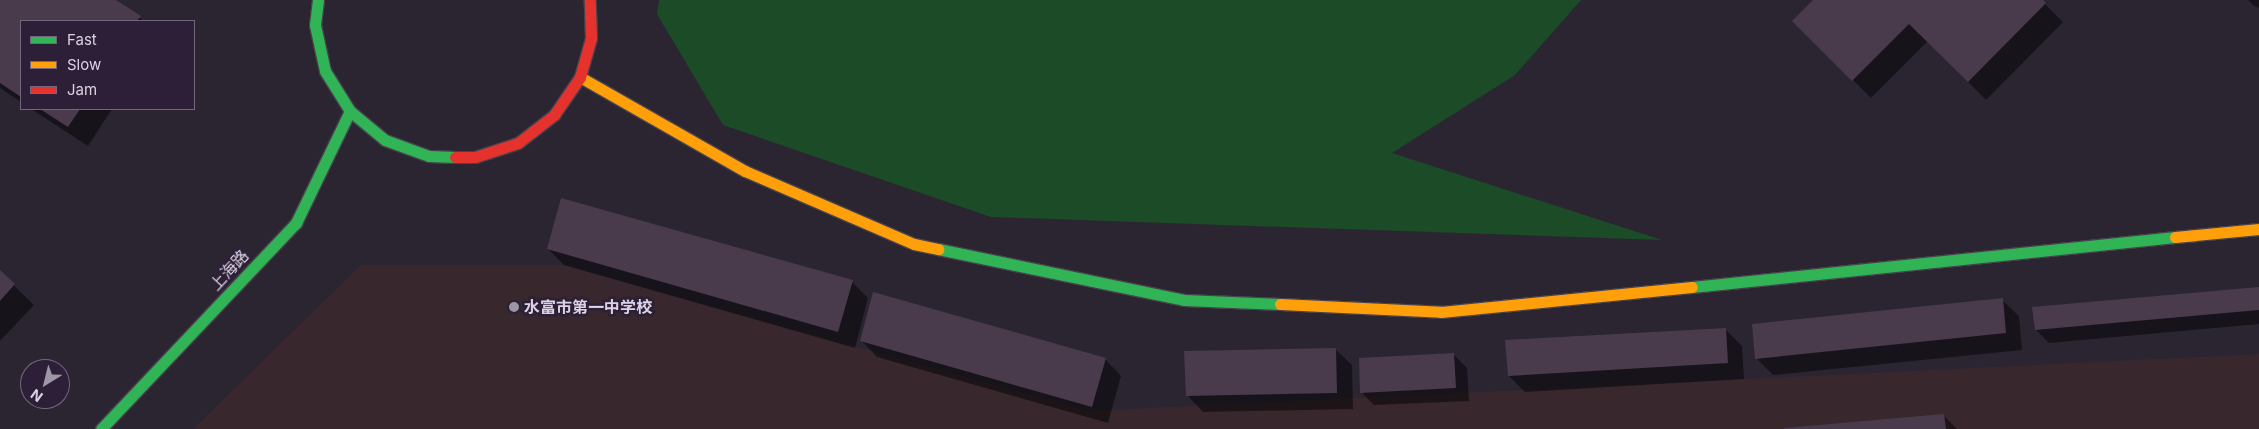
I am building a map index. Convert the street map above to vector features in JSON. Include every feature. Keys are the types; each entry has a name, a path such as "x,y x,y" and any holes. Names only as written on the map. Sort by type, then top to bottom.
{"main road":[{"path":"318,0 315,25 325,71 350,111 385,140 420,153 474,157 518,142 554,115 580,77 591,38 590,0"},
{"path":"580,77 745,171 914,244 1184,300 1441,312 2259,229"},
{"name":"上海路","path":"101,429 296,223 350,111"}],"shaded area":[{"name":"水富市第一中学校","path":"361,265 563,265 1088,411 2259,354 2259,429 193,429"}],"green space":[{"path":"659,0 1581,0 1515,75 1392,153 1662,240 991,217 723,125 657,14"}],"building":[{"path":"0,0 116,0 141,16 138,20 20,20 20,96 0,83"},
{"path":"1813,0 2043,0 2046,3 1968,82 1909,24 1852,81 1792,21"},
{"path":"42,110 79,110 68,127"},
{"path":"561,198 853,280 838,332 547,249"},
{"path":"0,270 15,284 0,301"},
{"path":"2259,287 2259,310 2035,330 2032,307"},
{"path":"873,292 1106,358 1092,407 860,341"},
{"path":"2003,298 2006,333 1755,359 1752,324"},
{"path":"1726,328 1728,363 1508,376 1505,340"},
{"path":"1336,348 1337,393 1186,396 1184,351"},
{"path":"1454,353 1456,388 1360,393 1359,358"},
{"path":"1944,414 1946,429 1784,429 1784,428"}],"traffic: fast":[{"path":"318,0 315,25 325,71 350,111 385,140 429,156 455,157"},
{"path":"101,429 296,223 350,111"},
{"path":"1692,287 2175,237"},
{"path":"938,249 1184,300 1280,304"}],"traffic: slow":[{"path":"580,77 745,171 914,244 938,249"},
{"path":"2175,237 2259,229"},
{"path":"1280,304 1441,312 1692,287"}],"traffic: jam":[{"path":"455,157 475,157 518,143 554,115 580,77 591,38 590,0"}],"place":[{"name":"水富市第一中学校","path":"514,307"}]}
